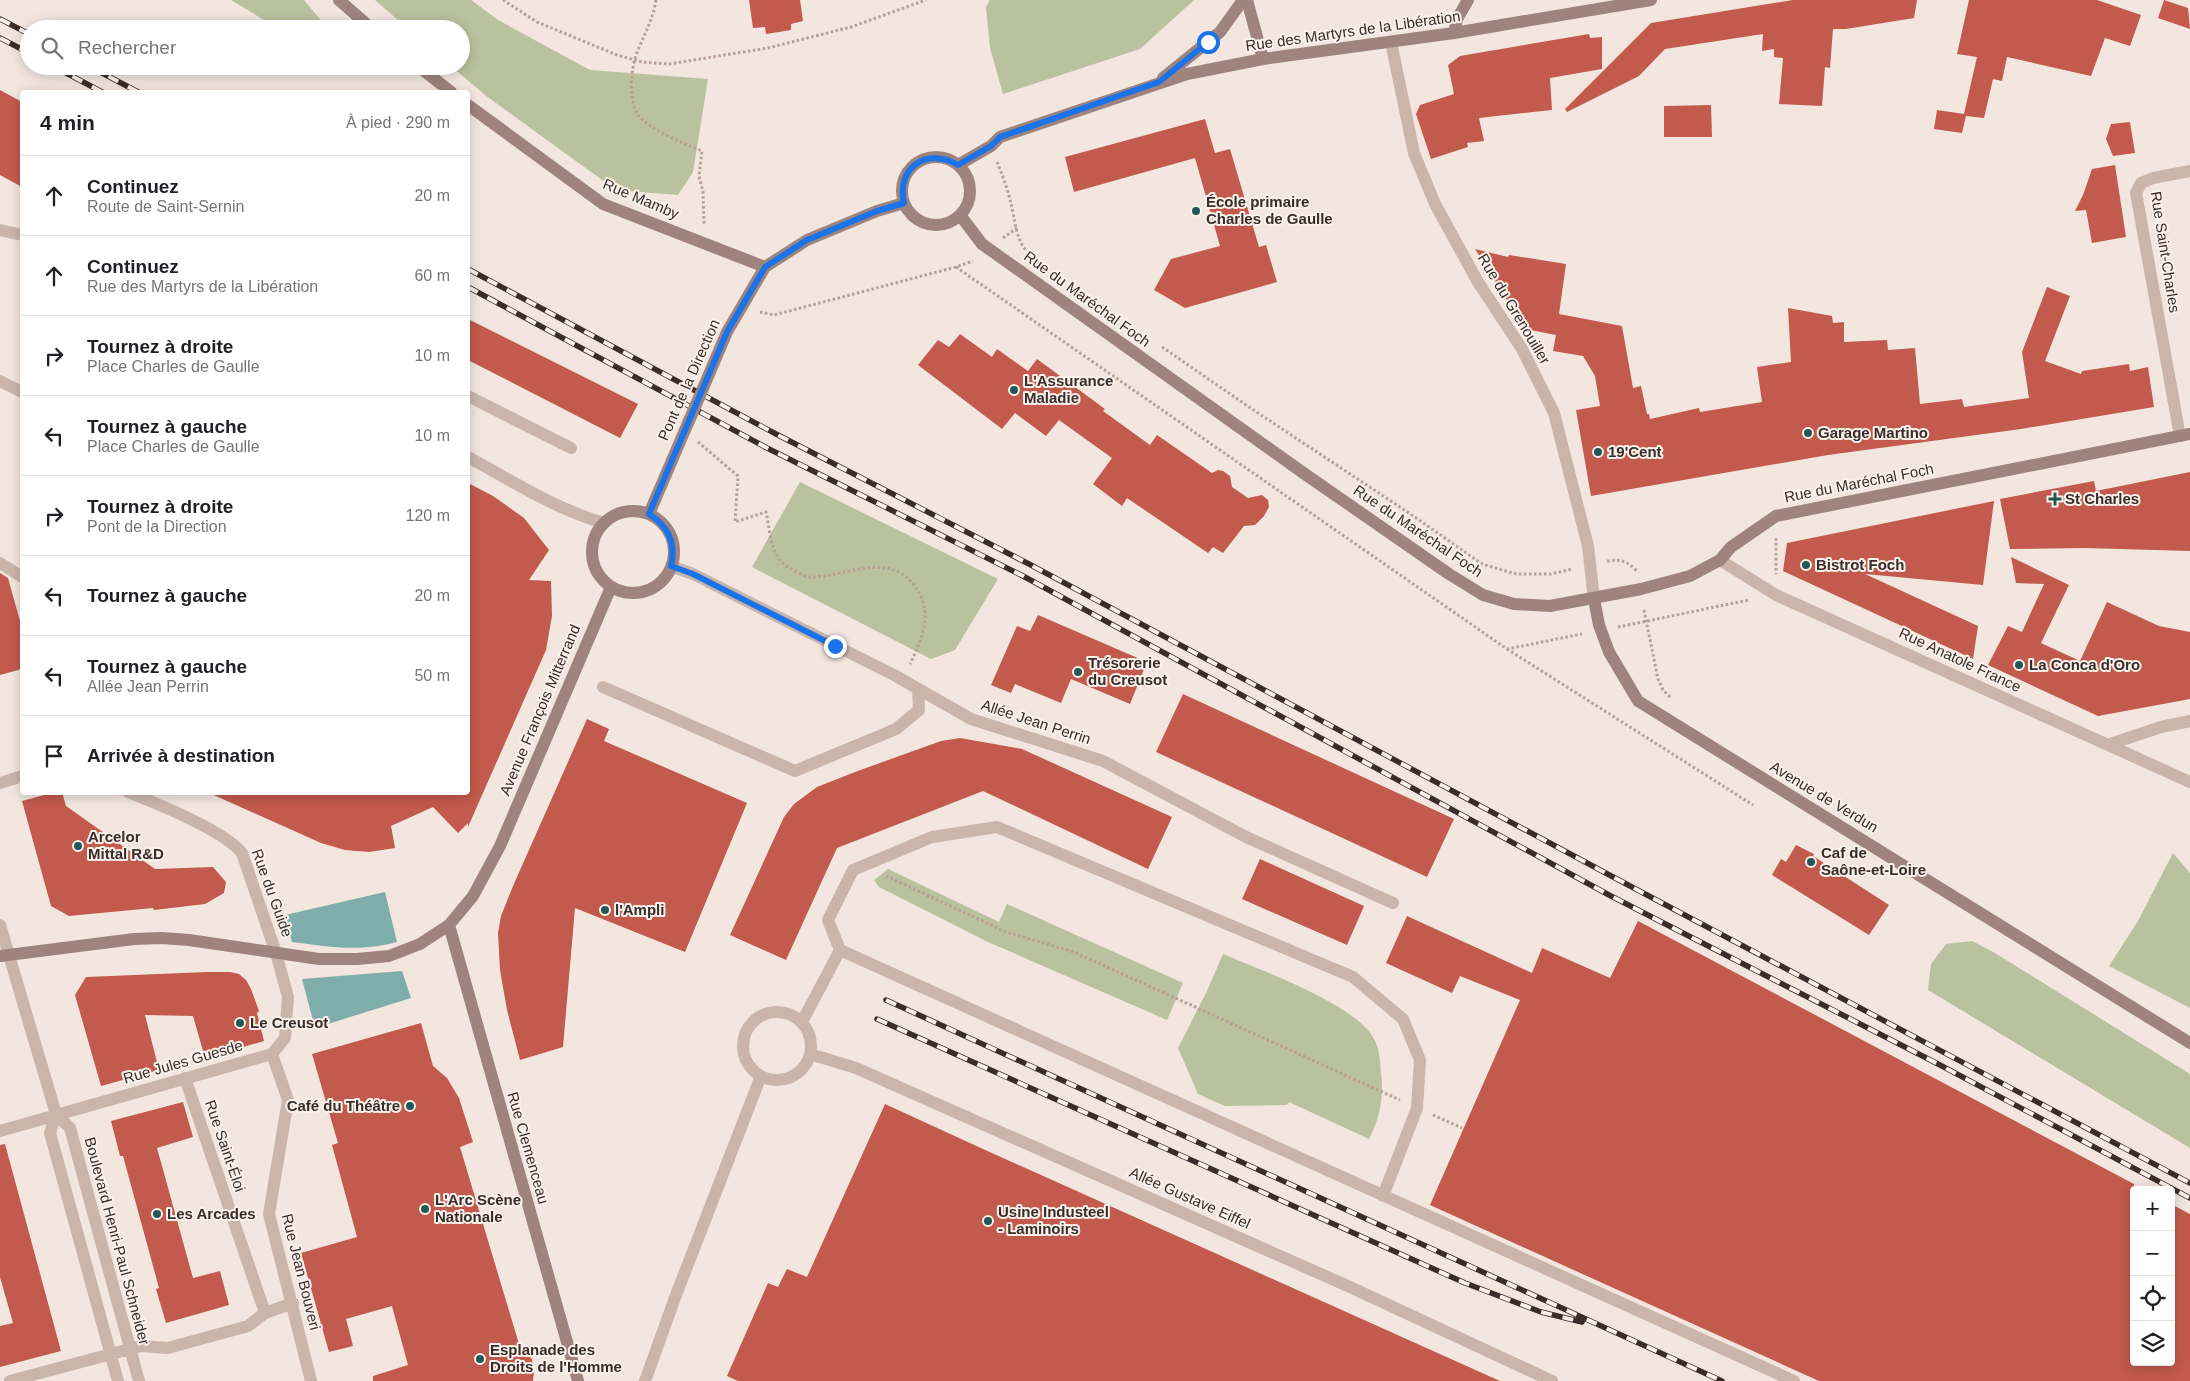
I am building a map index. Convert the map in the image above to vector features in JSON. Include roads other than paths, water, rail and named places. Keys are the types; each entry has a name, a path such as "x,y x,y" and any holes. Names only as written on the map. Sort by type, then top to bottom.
{"main road":[{"path":"339,0 362,20"},
{"path":"1159,82 1220,32 1243,0"},
{"path":"1247,0 1263,59"},
{"path":"1454,33 1457,19 1468,0"},
{"name":"Rue des Martyrs de la Libération","path":"958,165 991,146 1000,137 1159,82 1188,74 1263,59 1454,33 1651,0"},
{"path":"429,75 448,90"},
{"name":"Rue Mamby","path":"470,106 603,204 765,267"},
{"path":"938,157 948,159 958,165 965,173 970,195 960,215 951,221 940,224 929,224 918,220 910,213 904,203 902,192 908,171 916,163 926,158 938,157"},
{"name":"Pont de la Direction","path":"649,514 727,332 765,267 807,240 877,211 904,203"},
{"name":"Rue du Maréchal Foch","path":"960,215 982,244 1302,472 1343,498 1382,530 1483,595 1514,604 1550,606 1690,576 1720,560 1731,547 1776,516 2185,435"},
{"path":"625,512 649,514 668,530 673,548 671,566 666,577 657,586 646,591 622,592 611,587 595,569 592,557 596,533 604,523 614,516 625,512"},
{"name":"Avenue François Mitterrand","path":"5,955 134,939 189,940 319,959 358,959 389,956 420,944 449,925 473,896 500,846 611,587"},
{"name":"Avenue de Verdun","path":"1594,598 1599,625 1609,652 1638,701 2190,1043"},
{"name":"Rue Clemenceau","path":"449,925 578,1381"}],"street":[{"name":"Rue du Grenouiller","path":"1391,42 1414,153 1436,204 1478,282 1522,350 1554,414 1588,546 1594,598"},
{"name":"Rue Saint-Charles","path":"2185,435 2136,193 2141,183 2153,178 2190,171"},
{"path":"0,230 20,235"},
{"path":"0,381 20,391"},
{"path":"470,397 571,448"},
{"path":"470,458 559,507 577,515 604,523"},
{"name":"Rue Anatole France","path":"1720,560 1776,594 2010,702 2110,744 2190,782"},
{"path":"0,563 20,576"},
{"name":"Allée Jean Perrin","path":"671,566 693,574 902,680 971,719 1103,761 1246,837 1393,903"},
{"path":"603,687 796,771 896,729 919,710 918,689"},
{"path":"2110,744 2161,727 2190,721"},
{"path":"0,783 20,777"},
{"name":"Rue du Guide","path":"135,795 212,830 234,843 242,853 246,863 276,953"},
{"path":"1383,1196 1417,1108 1420,1060 1403,1019 1353,977 997,827 932,837 853,870 828,920 840,950 1383,1196 1794,1381"},
{"name":"Boulevard Henri-Paul Schneider","path":"0,925 5,955 56,1114 70,1128 139,1381"},
{"path":"802,1022 840,950"},
{"path":"272,1054 285,1038 288,997 276,953"},
{"path":"772,1012 793,1016 802,1022 808,1032 811,1043 810,1054 800,1072 791,1077 781,1080 761,1076 746,1061 744,1045 747,1029 762,1015 772,1012"},
{"name":"Rue Jules Guesde","path":"0,1131 272,1054"},
{"name":"Rue Jean Bouveri","path":"272,1054 288,1100 269,1214 293,1303 311,1381"},
{"name":"Allée Gustave Eiffel","path":"810,1054 856,1068 1350,1287 1552,1381"},
{"path":"645,1381 676,1295 761,1076"},
{"name":"Rue Saint-Éloi","path":"185,1078 265,1313"},
{"name":"Boulevard Henri-Paul Schneider","path":"56,1114 50,1133 118,1381"},
{"path":"10,1381 130,1348 141,1346 168,1348 248,1326 265,1313 293,1303"}],"water":[{"path":"385,892 397,942 357,948 292,942 285,915"},
{"path":"402,971 411,998 315,1028 302,979"}],"railway":[{"path":"0,19 20,29"},
{"path":"0,38 20,48"},
{"path":"70,75 98,90"},
{"path":"106,75 134,90"},
{"path":"470,270 776,434 1029,564 2190,1183"},
{"path":"470,288 767,448 1023,576 1609,895 1940,1065 2190,1198"},
{"path":"886,1000 1722,1381"},
{"path":"877,1019 1465,1283 1541,1312 1582,1322"}],"place":[{"name":"École primaire Charles de Gaulle","path":"1196,211"},
{"name":"L'Assurance Maladie","path":"1014,390"},
{"name":"Garage Martino","path":"1808,433"},
{"name":"19'Cent","path":"1598,452"},
{"name":"St Charles","path":"2055,499"},
{"name":"Bistrot Foch","path":"1806,565"},
{"name":"La Conca d'Oro","path":"2019,665"},
{"name":"Trésorerie du Creusot","path":"1078,672"},
{"name":"Arcelor Mittal R&D","path":"78,846"},
{"name":"Caf de Saône-et-Loire","path":"1811,862"},
{"name":"l'Ampli","path":"605,910"},
{"name":"Le Creusot","path":"240,1023"},
{"name":"Café du Théâtre","path":"410,1106"},
{"name":"L'Arc Scène Nationale","path":"425,1209"},
{"name":"Les Arcades","path":"157,1214"},
{"name":"Usine Industeel - Laminoirs","path":"988,1221"},
{"name":"Esplanade des Droits de l'Homme","path":"480,1359"}]}
